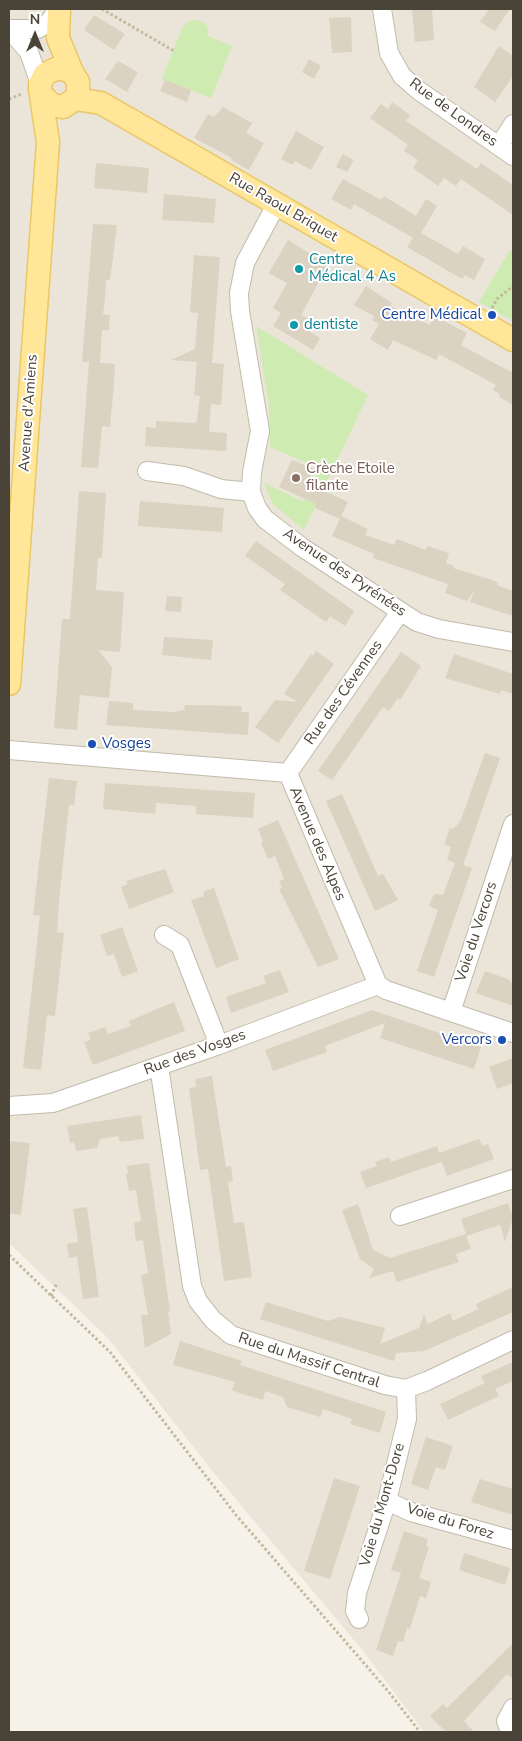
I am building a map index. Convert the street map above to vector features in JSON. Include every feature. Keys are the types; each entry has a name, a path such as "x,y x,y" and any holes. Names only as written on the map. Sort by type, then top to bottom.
{"main road":[{"name":"Avenue d'Amiens","path":"9,684 48,142 60,84 59,9"},
{"name":"Rue Raoul Briquet","path":"60,84 101,103 513,340"}],"street":[{"path":"9,29 38,29 49,22 59,9"},
{"name":"Rue de Londres","path":"382,9 389,53 402,76 418,90 506,151"},
{"path":"9,29 60,84"},
{"path":"506,151 513,124"},
{"path":"147,471 184,476 221,489 251,492 252,472 260,431 240,311 239,293 246,262 276,205"},
{"name":"Avenue des Pyrénées","path":"251,492 265,519 417,622 438,628 513,642"},
{"name":"Rue des Cévennes","path":"288,773 400,612"},
{"name":"Avenue des Alpes","path":"9,750 288,773 378,985"},
{"name":"Voie du Vercors","path":"451,1012 513,824"},
{"path":"164,935 180,945 219,1045"},
{"path":"378,985 386,990 513,1033"},
{"name":"Rue des Vosges","path":"9,1106 53,1103 219,1045 378,985"},
{"name":"Rue du Massif Central","path":"159,1066 192,1286 198,1301 213,1320 231,1335 385,1385 406,1389"},
{"path":"400,1216 513,1179"},
{"path":"406,1389 428,1381 513,1340"},
{"name":"Voie du Mont-Dore","path":"359,1619 355,1611 357,1594 387,1501 407,1419 406,1389"},
{"name":"Voie du Forez","path":"387,1501 411,1512 513,1540"},
{"path":"510,1732 506,1721 513,1708"}],"path":[{"path":"102,9 174,51"},
{"path":"481,321 484,313 492,310 497,299 513,286"},
{"path":"9,1255 110,1352 236,1515 376,1676 420,1732"},
{"path":"51,1296 57,1283"}],"shaded area":[{"path":"9,9 513,9 513,1732 424,1732 363,1651 214,1473 107,1337 9,1243"}],"green space":[{"path":"192,20 202,21 208,28 208,36 232,46 211,98 162,79 183,26"},
{"path":"510,250 513,252 513,321 479,302"},
{"path":"256,326 368,395 304,530 272,503 264,483 304,502 319,468 270,447 269,405"}],"building":[{"path":"432,9 434,40 415,42 412,10"},
{"path":"489,9 510,9 495,31 480,22"},
{"path":"94,15 125,34 114,50 84,30"},
{"path":"351,17 352,52 332,53 329,18"},
{"path":"499,46 513,56 513,76 495,102 474,87"},
{"path":"309,59 321,66 314,79 302,72"},
{"path":"118,61 138,72 127,92 105,79"},
{"path":"165,80 191,90 187,102 160,91"},
{"path":"392,102 410,115 406,121 477,169 481,163 513,185 513,215 461,179 456,186 444,178 438,186 413,168 418,160 404,151 408,145 370,118 381,104 388,109"},
{"path":"223,107 252,123 246,133 264,143 249,170 231,160 232,158 194,138 208,114 214,117"},
{"path":"296,131 324,147 311,170 295,161 293,165 281,159"},
{"path":"343,154 354,160 347,172 336,167"},
{"path":"96,163 149,168 147,193 94,188"},
{"path":"343,179 381,200 384,196 416,216 426,199 437,206 421,233 458,254 463,246 485,259 474,280 465,275 462,279 407,247 413,238 354,204 351,210 331,199"},
{"path":"164,194 216,199 214,223 162,220"},
{"path":"93,224 117,225 110,280 106,280 103,314 110,315 109,330 102,330 100,363 115,364 114,384 110,427 102,426 98,468 81,467 89,362 82,362"},
{"path":"288,240 328,265 301,315 315,323 310,332 320,338 313,350 273,326 281,313 273,308 287,283 269,273"},
{"path":"194,255 220,257 212,363 224,364 221,405 211,404 209,432 227,433 226,451 145,446 146,427 156,428 156,421 195,423 197,421 200,396 194,395 197,362 171,360 195,349 198,313 190,312"},
{"path":"366,286 392,303 390,306 430,325 434,316 467,333 461,345 511,372 513,368 513,405 499,397 500,394 493,390 496,385 439,354 436,360 393,340 388,350 370,339 379,324 372,320 374,316 354,305"},
{"path":"292,460 314,469 307,483 348,502 341,516 368,529 365,535 394,545 397,539 426,550 427,546 449,553 446,563 454,566 453,568 492,580 498,583 497,585 513,591 513,616 470,602 475,589 467,601 445,593 448,584 373,558 374,554 332,536 340,519 315,508 316,504 279,487"},
{"path":"79,491 106,493 102,558 98,558 96,590 124,592 120,652 98,650 112,667 109,698 80,695 77,730 54,728 62,619 70,619"},
{"path":"140,501 224,508 222,532 138,526"},
{"path":"256,541 354,611 345,626 330,616 326,622 280,590 285,584 245,556"},
{"path":"167,596 182,597 181,612 165,611"},
{"path":"164,637 213,640 211,660 162,655"},
{"path":"316,651 334,664 278,743 255,727 275,700 298,702 284,694 311,654 313,656"},
{"path":"401,652 421,666 400,700 398,698 389,711 383,707 332,780 318,771"},
{"path":"454,654 513,674 513,694 501,690 500,694 445,678"},
{"path":"109,701 133,703 133,710 174,712 184,710 185,705 242,706 241,712 249,712 248,735 106,725"},
{"path":"485,753 500,758 463,865 472,868 434,977 417,971 438,910 429,906 434,894 443,895 455,863 447,860 451,847 444,844 450,828 453,829 460,822"},
{"path":"49,778 77,781 74,805 69,805 59,901 57,932 64,933 55,1016 47,1015 41,1070 23,1068 40,916 33,915"},
{"path":"105,783 255,793 253,818 196,814 196,806 156,803 155,814 103,809"},
{"path":"342,794 378,876 383,874 398,900 375,911 326,801"},
{"path":"278,820 339,959 318,967 279,889 282,888 279,881 284,879 275,856 268,859 261,843 263,842 258,829"},
{"path":"165,869 174,892 129,909 121,887 128,884 126,881"},
{"path":"214,888 239,959 216,968 191,900 204,896 203,892"},
{"path":"122,927 138,971 122,977 114,954 107,956 100,935"},
{"path":"280,970 289,992 231,1013 226,997 266,983 263,976"},
{"path":"485,971 508,979 513,985 513,1006 476,993"},
{"path":"174,1002 185,1031 93,1065 84,1042 91,1040 88,1033 105,1027 108,1034 131,1026 129,1021"},
{"path":"372,1010 481,1047 474,1069 380,1038 385,1023 325,1046 327,1052 273,1071 265,1050"},
{"path":"513,1058 513,1083 497,1089 489,1067"},
{"path":"212,1076 226,1167 231,1166 233,1181 228,1182 234,1223 244,1222 252,1277 224,1281 208,1169 200,1170 189,1088 196,1087 195,1079"},
{"path":"141,1115 144,1139 120,1142 118,1136 100,1139 97,1148 76,1151 74,1142 70,1143 67,1126"},
{"path":"479,1139 483,1146 488,1144 494,1159 447,1176 442,1162 366,1188 360,1172 377,1166 375,1162 389,1157 391,1162 437,1146 439,1153"},
{"path":"9,1141 30,1143 21,1215 9,1213"},
{"path":"149,1163 170,1311 168,1312 171,1334 145,1348 141,1315 148,1315 141,1275 148,1273 143,1240 136,1241 134,1223 141,1221 136,1190 129,1191 126,1174 128,1174 127,1166"},
{"path":"508,1203 513,1218 505,1242 500,1225 466,1236 471,1249 456,1254 459,1262 397,1282 393,1271 369,1278 374,1269 360,1259 342,1210 358,1204 373,1250 390,1258 466,1234 461,1219"},
{"path":"87,1207 99,1297 83,1299 77,1256 69,1258 67,1244 78,1242 73,1209"},
{"path":"513,1287 513,1312 424,1351 396,1353 394,1361 260,1319 266,1302 328,1321 340,1317 385,1328 380,1344 419,1328 424,1315 428,1324 450,1313 453,1321 478,1309 476,1304"},
{"path":"180,1341 242,1361 240,1365 386,1412 380,1433 350,1424 352,1419 323,1409 320,1417 287,1407 283,1397 265,1391 263,1400 239,1393 232,1390 235,1382 173,1365"},
{"path":"513,1362 513,1381 495,1389 499,1396 448,1420 440,1404 485,1383 481,1376"},
{"path":"426,1437 453,1446 445,1470 436,1467 428,1490 411,1484"},
{"path":"334,1478 360,1486 330,1579 304,1571"},
{"path":"480,1479 513,1489 513,1515 471,1502"},
{"path":"404,1531 428,1539 426,1546 429,1547 419,1578 431,1582 426,1598 420,1596 410,1629 407,1628 403,1642 398,1641 393,1656 376,1650 401,1573 391,1570"},
{"path":"464,1553 510,1568 505,1585 459,1570"},
{"path":"513,1643 513,1679 507,1674 464,1721 474,1732 446,1732 430,1716 443,1704 447,1708"}],"place":[{"name":"Centre Médical 4 As","path":"299,269"},
{"name":"Centre Médical","path":"492,315"},
{"name":"dentiste","path":"294,325"},
{"name":"Crèche Etoile filante","path":"296,478"},
{"name":"Vosges","path":"92,744"},
{"name":"Vercors","path":"502,1040"}]}
